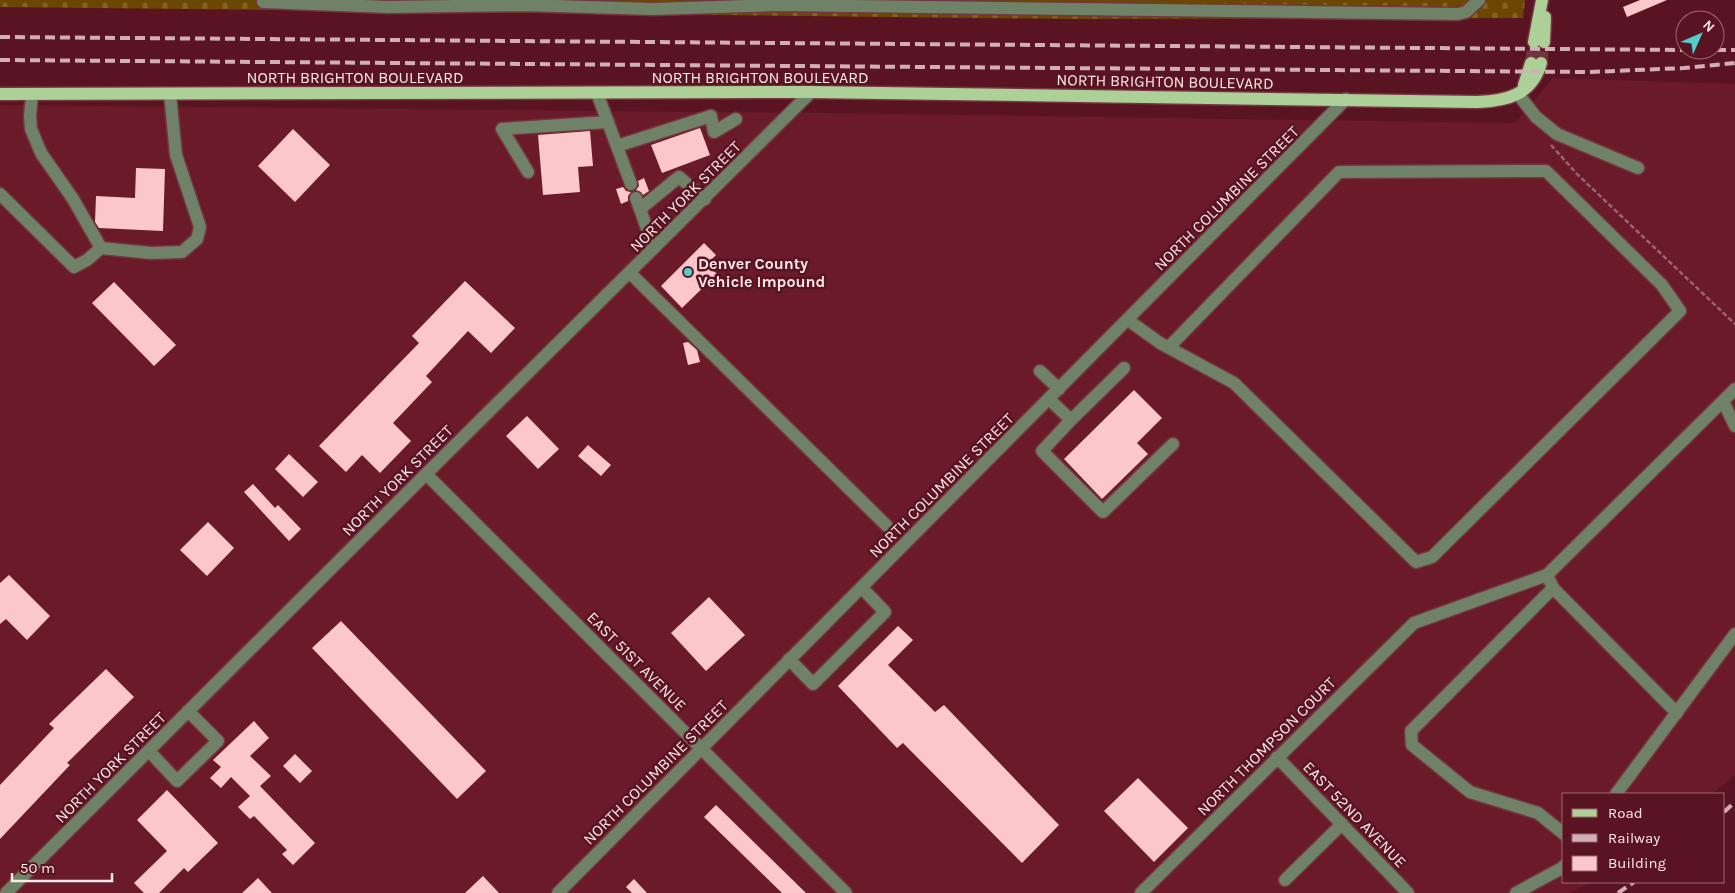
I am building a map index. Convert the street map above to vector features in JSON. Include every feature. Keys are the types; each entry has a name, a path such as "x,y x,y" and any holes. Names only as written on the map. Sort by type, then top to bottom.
{"main road":[{"path":"1539,42 1544,0"},
{"name":"NORTH BRIGHTON BOULEVARD","path":"0,94 811,92 1490,102 1506,99 1518,94 1534,80 1536,63"}],"street":[{"path":"263,2 388,7 521,2 653,9 776,2 1188,6 1458,14 1466,12 1478,0"},
{"name":"NORTH YORK STREET","path":"6,893 811,92"},
{"path":"597,93 631,184"},
{"path":"32,94 31,129 41,153 72,199 101,248"},
{"path":"0,194 74,267 87,260 101,248 151,253 182,252 197,239 200,227 176,155 170,94"},
{"path":"1518,94 1536,117 1557,134 1638,168"},
{"name":"NORTH COLUMBINE STREET","path":"558,893 1346,99"},
{"path":"617,146 711,116 714,132 736,119"},
{"path":"528,172 502,128 608,122"},
{"path":"1128,320 1169,348 1234,383 1416,562 1432,557 1680,311 1662,285 1546,171 1339,172 1169,348"},
{"path":"654,248 638,203 679,177 705,199"},
{"path":"630,273 887,526"},
{"path":"1124,368 1042,451 1103,512 1173,444"},
{"path":"1040,371 1059,389"},
{"path":"1677,713 1553,588 1547,575 1735,389"},
{"path":"1049,399 1071,420"},
{"path":"1722,401 1735,426"},
{"name":"EAST 51ST AVENUE","path":"426,474 846,893"},
{"name":"NORTH THOMPSON COURT","path":"1141,893 1414,622 1547,575"},
{"path":"789,659 813,684 885,612 862,588"},
{"path":"1553,588 1410,731 1412,745 1470,792 1538,812 1562,832"},
{"path":"1617,793 1735,634"},
{"path":"149,751 177,780 218,741 188,711"},
{"name":"EAST 52ND AVENUE","path":"1278,758 1408,893"},
{"path":"1285,880 1342,824"},
{"path":"1516,893 1562,868"}],"path":[{"path":"1547,140 1578,175 1735,324"}],"shaded area":[{"path":"1553,78 1735,84 1735,775 1713,793 1562,793 1562,883 1590,883 1569,893 0,893 0,105 825,113 1515,123"}],"green space":[{"path":"0,0 1525,0 1523,18 1072,19 0,7"}],"building":[{"path":"1640,0 1667,0 1627,17 1623,7"},
{"path":"700,128 710,155 662,173 651,145"},
{"path":"293,129 330,165 295,202 258,166"},
{"path":"590,131 593,166 578,167 580,192 543,195 538,135"},
{"path":"136,168 165,169 163,231 99,228 95,222 96,196 135,198"},
{"path":"644,178 649,191 643,195 636,190 639,186 638,181"},
{"path":"623,187 626,191 631,192 628,196 628,201 621,204 616,189"},
{"path":"704,243 716,255 707,264 717,274 682,308 661,286"},
{"path":"465,281 515,328 491,353 468,331 426,376 432,382 393,423 411,441 380,473 362,455 346,472 319,446 419,343 412,336"},
{"path":"114,282 176,345 154,366 92,303"},
{"path":"688,342 697,350 700,362 688,365 683,343"},
{"path":"1134,390 1162,418 1137,443 1148,454 1102,499 1064,459"},
{"path":"527,416 559,449 538,469 506,436"},
{"path":"588,445 611,465 601,476 578,456"},
{"path":"289,454 318,482 303,497 275,469"},
{"path":"253,484 275,508 278,505 301,529 289,541 244,492"},
{"path":"208,522 234,548 207,576 180,550"},
{"path":"9,575 50,616 27,640 6,619 0,624 0,583"},
{"path":"709,597 745,635 706,671 671,633"},
{"path":"341,621 486,771 457,799 312,648"},
{"path":"898,626 913,640 888,665 935,712 944,705 1059,825 1022,863 903,743 897,748 838,686"},
{"path":"106,669 134,697 67,763 70,765 0,839 0,785 54,728 49,724"},
{"path":"254,721 269,738 250,756 271,776 260,786 315,843 293,865 282,854 287,850 254,816 250,819 238,807 250,796 231,777 221,788 210,778 221,767 213,760"},
{"path":"295,754 312,771 300,783 283,766"},
{"path":"1138,778 1188,828 1154,862 1104,811"},
{"path":"167,790 218,843 188,872 184,868 159,893 144,893 134,883 167,851 137,820"},
{"path":"716,805 806,893 782,893 704,817"},
{"path":"483,876 499,893 465,893"},
{"path":"258,878 272,893 242,893"},
{"path":"634,879 647,893 632,893 626,887"}],"tunnel":[{"path":"1531,63 1534,42"},
{"path":"1541,63 1544,42"}],"railway":[{"path":"0,37 1675,50"},
{"path":"1725,50 1735,50"},
{"path":"0,60 1591,72 1684,68 1735,63"},
{"path":"1725,811 1735,802"},
{"path":"1618,893 1633,883"}],"place":[{"name":"Denver County Vehicle Impound","path":"688,272"}]}
